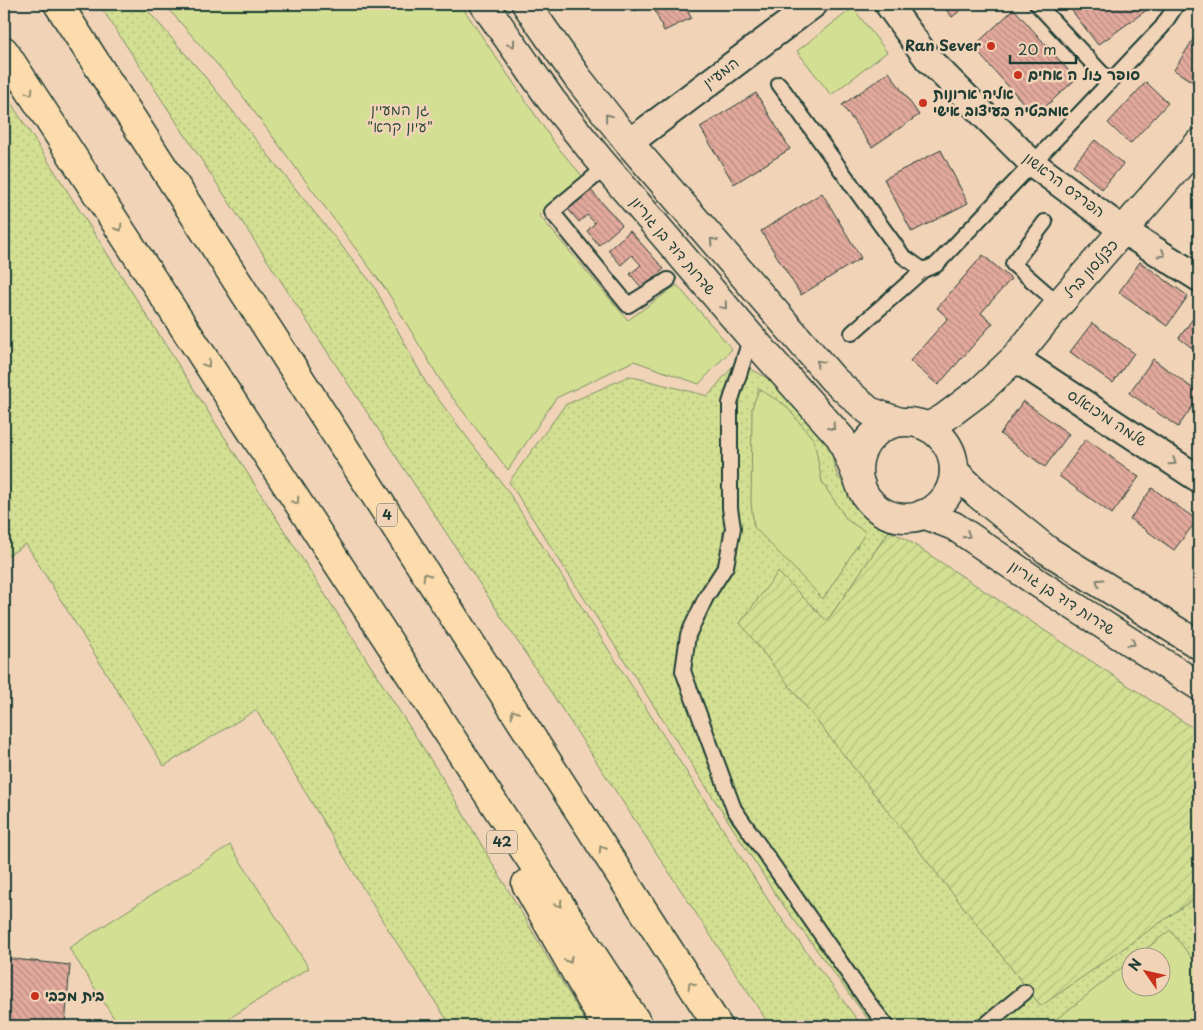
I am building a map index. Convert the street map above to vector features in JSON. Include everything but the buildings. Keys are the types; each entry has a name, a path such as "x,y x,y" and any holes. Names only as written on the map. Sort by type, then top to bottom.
{"highway":[{"name":"4","path":"58,4 718,1026"},
{"path":"4,51 639,1026"},
{"name":"42","path":"398,658 606,1026"}],"street":[{"name":"שדרות דוד בן גוריון","path":"484,4 552,101 751,337 841,438 861,486"},
{"path":"526,4 577,77 629,143 833,379 869,410 900,422 922,424 936,432 946,443 953,462 979,495 1047,550 1199,645"},
{"name":"המעיין","path":"629,143 814,4"},
{"name":"הפרדס הראשון","path":"888,4 928,59 1032,163 1124,231 1199,278"},
{"name":"כצנלסון ברל","path":"928,427 944,418 980,391 1015,358 1059,304 1199,143"},
{"name":"שלמה מיכואלס","path":"1015,358 1199,479"},
{"name":"כצנלסון ברל","path":"953,462 959,433 980,391"},
{"path":"900,422 875,432 863,448 858,470 861,486 873,506 888,515 904,518 916,517 936,508 948,494 953,462"},
{"name":"שדרות דוד בן גוריון","path":"923,514 954,526 1041,585 1199,686"}],"lane":[{"path":"1037,4 1110,82"},
{"path":"852,333 923,270 936,265 1162,27 1177,4"},
{"path":"779,84 903,256 923,270"},
{"path":"606,166 552,212 628,305 668,280"},
{"path":"1045,222 1013,264 1059,304"},
{"path":"751,337 730,403 730,508 733,528 726,566 706,596 688,635 683,671 734,809 868,1002 887,1026"},
{"path":"984,1026 1025,992"}],"green space":[{"path":"99,4 142,4 202,73 374,286 426,383 507,490 770,903 862,1026 770,1026"},
{"name":"גן המעיין \"עיון קרא\"","path":"164,4 460,4 555,144 584,178 539,215 628,320 677,285 732,349 699,384 634,361 556,398 508,470 445,388 387,291 230,79"},
{"path":"853,8 887,52 831,95 797,51"},
{"path":"4,92 441,776 588,1026 451,1026 384,923 256,710 164,766 26,544 4,558"},
{"path":"737,361 792,392 826,431 837,475 860,507 889,531 827,621 740,623 1199,903 1199,1026 873,1026 778,898 509,482 565,405 629,376 708,396"},
{"path":"759,389 785,405 814,440 822,482 847,520 866,532 823,599 754,527 751,503 752,408"},
{"path":"889,531 904,538 1199,732 1199,903 1194,899 1124,948 1120,948 1120,951 1041,1006 740,623 778,572 827,621"},
{"path":"230,845 309,968 217,1026 119,1026 69,948"},
{"path":"1170,930 1199,967 1199,1026 1048,1026 1120,969 1120,998 1170,998 1170,948 1147,948"}],"place":[{"name":"Ran Sever","path":"991,46"},
{"name":"סופר זול ה אחים","path":"1018,75"},
{"name":"אליה ארונות אמבטיה בעיצוב אישי","path":"923,103"},
{"name":"בית מכבי","path":"35,996"}]}
